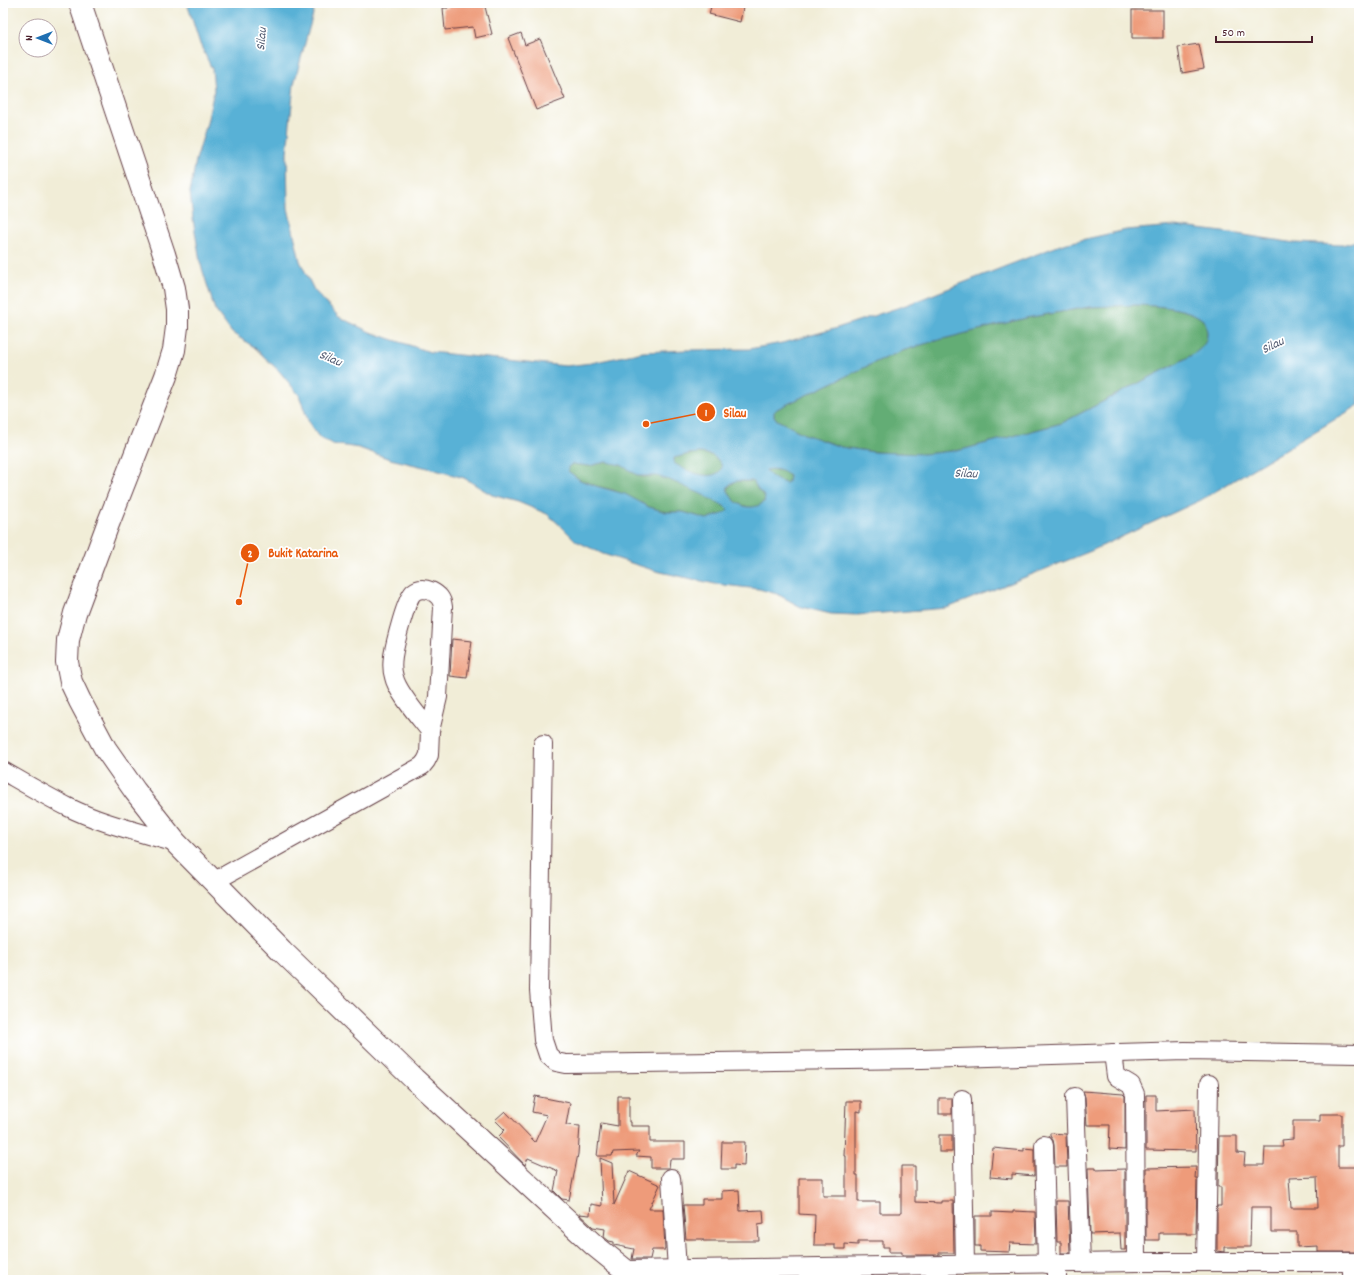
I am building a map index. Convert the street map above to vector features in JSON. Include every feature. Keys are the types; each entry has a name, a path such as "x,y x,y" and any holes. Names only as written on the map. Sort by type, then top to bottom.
{"main road":[{"path":"80,3 164,254 174,288 177,309 177,327 174,350 166,376 75,613 68,640 67,662 74,689 105,748 135,791 176,843 213,882 414,1079 594,1245 633,1275"}],"street":[{"path":"213,882 422,766 426,761 429,754 430,731 438,697 443,607 442,600 437,594 420,589 414,591 407,602 393,656 392,669 398,689 430,731"},
{"path":"544,744 539,990 543,1040 548,1055 556,1062 566,1064 922,1059 1185,1051 1359,1054"},
{"path":"3,771 68,807 93,818 176,843"},
{"path":"1113,1053 1116,1076 1131,1085 1135,1094 1136,1262"},
{"path":"1206,1262 1209,1084"},
{"path":"1075,1098 1081,1263"},
{"path":"962,1099 965,1265"},
{"path":"1044,1145 1054,1269"},
{"path":"671,1178 677,1269"},
{"path":"633,1275 677,1269 886,1273 965,1265 1054,1269 1081,1263 1356,1262 1352,1280"}],"green space":[{"path":"1137,305 1172,308 1189,312 1197,316 1203,320 1205,324 1207,332 1206,342 1185,359 1062,423 961,450 924,454 874,452 841,447 804,434 777,420 774,416 774,412 777,409 878,361 905,350 931,342 1026,318 1089,307"},
{"path":"699,453 711,455 716,458 722,467 721,470 714,474 703,475 690,472 674,464 674,458"},
{"path":"606,462 621,465 643,477 658,476 696,490 717,501 728,510 725,513 707,519 683,512 666,512 649,507 613,490 580,480 568,471 568,467 572,464 589,466"},
{"path":"769,469 784,471 789,476 788,482 780,482 772,477 766,471"},
{"path":"736,481 754,482 758,490 765,496 763,502 759,506 753,507 740,504 734,500 728,487"}],"water":[{"path":"187,3 316,3 294,84 287,153 288,208 300,261 314,290 339,317 370,332 430,352 566,366 591,363 643,352 749,349 782,343 834,329 906,305 1063,244 1126,230 1175,226 1295,243 1342,245 1359,240 1359,405 1201,500 1091,551 947,608 857,615 831,614 801,607 777,594 759,589 715,584 656,571 603,554 576,541 547,514 518,502 492,495 464,478 390,459 359,448 332,444 318,436 309,423 299,395 280,372 254,347 232,333 215,310 200,262 190,192 196,160 207,123 214,90 212,69 200,44","holes":["1137,305 1162,307 1189,312 1203,320 1205,323 1207,332 1206,342 1185,359 1062,423 961,450 924,454 874,452 841,447 804,434 777,420 774,416 774,412 777,409 878,361 905,350 1026,318 1089,307","700,453 711,455 720,462 722,467 721,470 709,475 696,474 674,463 674,458","606,462 621,465 639,476 657,476 672,481 701,494 724,506 728,510 725,513 707,519 683,512 666,512 649,507 625,494 580,480 568,471 568,467 572,464 589,466","772,469 784,472 789,476 788,482 780,482 766,470","736,481 754,482 758,490 765,496 764,502 754,507 740,504 732,498 729,493 728,488 730,484"]}],"building":[{"path":"447,3 484,3 492,34 475,38 473,27 445,30 443,8 448,8"},
{"path":"712,3 744,3 740,22 709,14"},
{"path":"1132,10 1163,10 1163,38 1132,38"},
{"path":"521,33 525,45 540,39 565,99 536,110 508,38"},
{"path":"1199,44 1204,69 1182,73 1178,47"},
{"path":"452,639 472,641 467,678 450,676"},
{"path":"1083,1091 1123,1094 1125,1096 1125,1150 1109,1149 1110,1125 1087,1125 1085,1097"},
{"path":"1146,1095 1156,1095 1156,1111 1195,1109 1196,1151 1146,1150"},
{"path":"535,1096 570,1103 566,1125 580,1126 578,1154 569,1200 562,1199 554,1191 558,1171 528,1158 525,1165 498,1137 505,1130 495,1120 505,1111 535,1142 547,1115 532,1112"},
{"path":"618,1096 629,1096 629,1122 631,1122 631,1126 650,1126 650,1142 685,1142 685,1159 670,1159 669,1168 651,1168 651,1157 636,1156 639,1151 613,1152 612,1156 597,1156 601,1123 618,1126"},
{"path":"939,1098 952,1098 952,1114 939,1114"},
{"path":"846,1101 861,1101 861,1112 856,1111 856,1175 858,1175 858,1202 880,1202 880,1213 901,1213 901,1166 915,1166 915,1202 941,1203 941,1201 953,1201 954,1253 939,1253 939,1255 902,1255 902,1252 889,1252 889,1247 883,1247 883,1241 858,1241 858,1245 845,1244 845,1249 835,1249 835,1245 814,1245 815,1215 799,1214 799,1178 823,1178 823,1196 846,1196 846,1156 844,1156"},
{"path":"1320,1114 1342,1114 1342,1146 1338,1146 1338,1167 1359,1167 1359,1252 1318,1252 1318,1246 1297,1247 1297,1232 1271,1232 1271,1207 1251,1207 1250,1247 1224,1247 1224,1252 1217,1251 1217,1206 1221,1206 1221,1187 1218,1187 1219,1136 1237,1136 1237,1153 1245,1154 1244,1165 1264,1165 1265,1147 1283,1147 1282,1140 1293,1139 1293,1121 1320,1121","holes":["1317,1177 1318,1208 1291,1208 1289,1178"]},
{"path":"1050,1133 1066,1134 1067,1167 1055,1167 1054,1145"},
{"path":"939,1135 952,1135 952,1152 939,1152"},
{"path":"722,1142 745,1142 744,1166 734,1165 734,1169 721,1169"},
{"path":"993,1148 1024,1151 1024,1148 1034,1149 1034,1176 1012,1174 1012,1179 990,1177"},
{"path":"600,1158 612,1163 614,1205 629,1171 660,1185 649,1209 663,1209 665,1250 652,1250 650,1259 632,1259 634,1249 614,1245 614,1242 609,1241 604,1237 605,1229 593,1227 579,1214 590,1215 591,1204 602,1206"},
{"path":"1196,1167 1196,1234 1159,1233 1159,1240 1146,1240 1146,1168"},
{"path":"1088,1168 1096,1168 1096,1170 1125,1169 1125,1250 1121,1250 1120,1233 1090,1234"},
{"path":"739,1190 740,1211 763,1210 764,1224 758,1225 759,1241 703,1241 703,1239 686,1239 683,1205 702,1205 702,1199 722,1199 722,1191"},
{"path":"1056,1201 1068,1201 1070,1253 1061,1253 1061,1242 1057,1242"},
{"path":"1013,1211 1035,1212 1036,1244 1010,1243 1009,1252 980,1251 980,1246 975,1246 975,1216 992,1216 992,1212 1013,1213"}],"place":[{"name":"Silau","path":"646,424"},
{"name":"Bukit Katarina","path":"239,602"}]}
